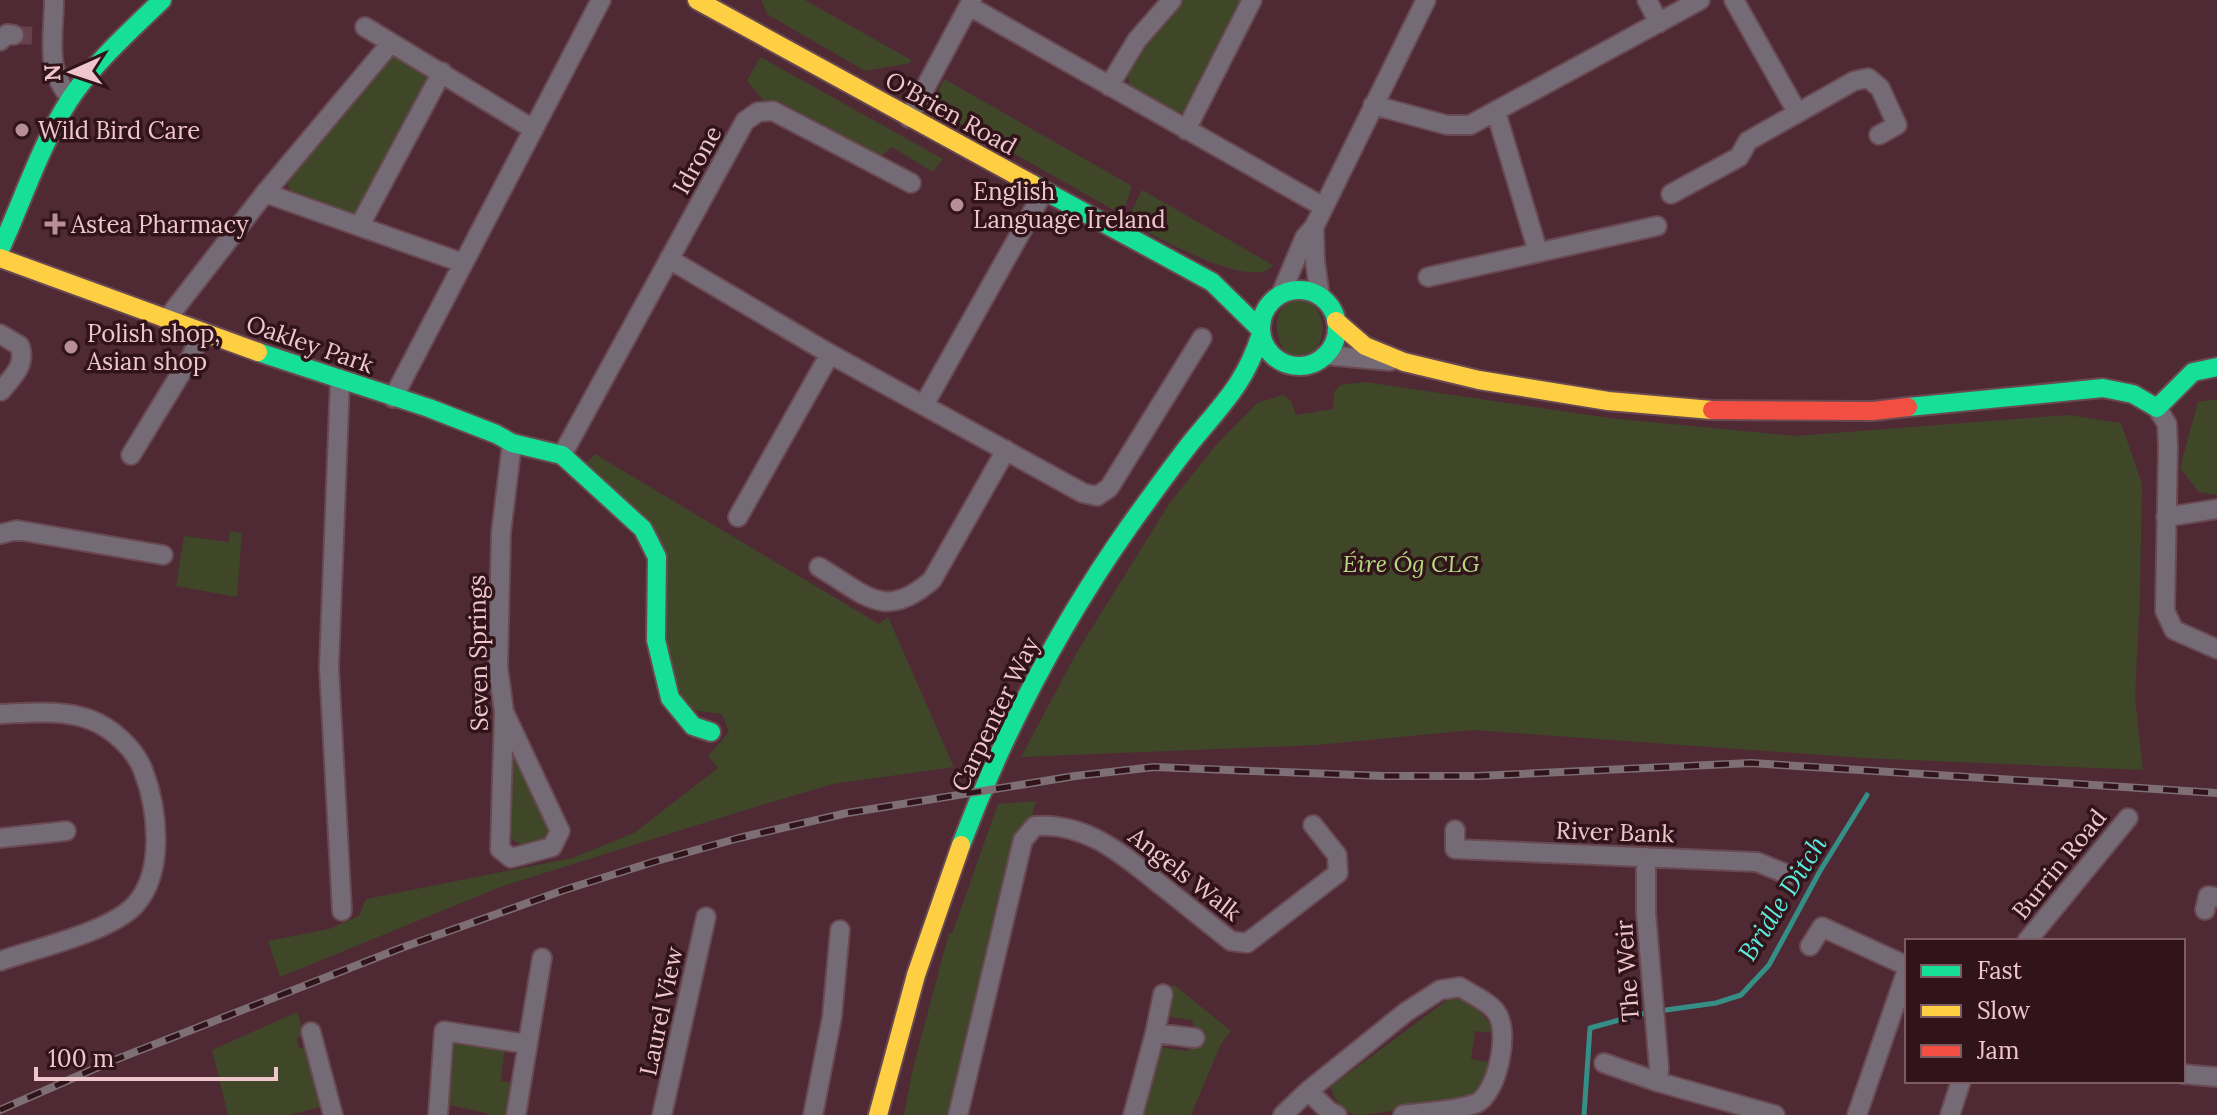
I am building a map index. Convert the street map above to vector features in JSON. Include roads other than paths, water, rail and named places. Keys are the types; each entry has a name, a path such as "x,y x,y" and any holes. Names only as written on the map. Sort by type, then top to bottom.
{"street":[{"path":"54,0 46,37 53,69 61,87 71,98"},
{"path":"0,250 52,132 71,98 98,65 162,0"},
{"name":"Oakley Park","path":"393,398 601,0"},
{"name":"O'Brien Road","path":"697,0 1212,282 1261,332"},
{"path":"1109,86 1137,40 1172,0"},
{"path":"1186,130 1252,0"},
{"path":"1293,365 1269,351 1261,332 1265,311 1280,295 1305,237 1314,227 1426,0"},
{"path":"1647,0 1659,23"},
{"path":"1373,105 1447,125 1470,125 1700,0"},
{"path":"1734,0 1797,112"},
{"path":"909,118 971,3 1109,86 1322,206"},
{"path":"365,27 533,129"},
{"path":"166,320 265,193 390,44"},
{"path":"360,225 442,72"},
{"path":"1671,194 1739,157 1748,141 1854,81 1868,78 1880,88 1897,125 1879,135"},
{"name":"Idrone","path":"562,455 745,121 758,112 773,111 911,183"},
{"path":"1496,112 1538,252"},
{"path":"924,405 1044,191"},
{"path":"265,193 463,263"},
{"path":"1428,277 1657,226"},
{"path":"1314,227 1320,296"},
{"name":"Oakley Park","path":"0,258 166,320 429,408 504,438"},
{"path":"669,259 830,354 1083,493 1097,496 1109,488 1202,338"},
{"path":"1244,378 1293,365 1307,365 1325,355 1335,340 1336,321 1331,307 1320,296 1301,290 1280,295"},
{"name":"O'Brien Road","path":"1223,291 1280,295"},
{"path":"1336,321 1365,346 1404,362"},
{"path":"131,455 192,355 201,332"},
{"name":"Carpenter Way","path":"878,1115 908,994 938,905 1028,694 1095,578 1138,514 1244,378 1261,332"},
{"path":"0,334 20,346 23,356 21,367 1,391"},
{"path":"738,517 830,354"},
{"path":"1325,355 1404,362 1569,397 1718,410 1873,411 2103,388 2133,394 2157,408 2167,424 2165,611 2174,630 2217,649"},
{"path":"2157,408 2193,372 2217,367"},
{"path":"340,380 329,667 342,911"},
{"path":"504,438 562,455 643,529 657,557 656,640 670,698 693,726 711,732"},
{"name":"Seven Springs","path":"504,438 498,667 504,712 500,849 511,858 552,847 560,831 504,712"},
{"path":"819,567 875,601 899,602 914,596 932,580 1006,450"},
{"path":"2166,517 2217,509"},
{"path":"0,534 17,530 163,555"},
{"path":"0,714 75,715 93,720 121,739 143,769 156,842 154,867 148,887 135,905 119,919 102,928 0,961"},
{"name":"Burrin Road","path":"2029,939 2128,818"},
{"name":"Angels Walk","path":"958,1115 1023,840 1035,826 1054,824 1083,832 1113,846 1231,941 1247,943 1338,873 1337,855 1313,825"},
{"name":"River Bank","path":"1455,830 1455,849 1757,862 1789,875"},
{"path":"0,838 66,831"},
{"name":"The Weir","path":"1646,857 1646,913 1658,1082"},
{"name":"Laurel View","path":"662,1115 706,917"},
{"path":"1810,946 1822,927 1905,967"},
{"path":"813,1115 832,1017 840,930"},
{"path":"516,1115 542,958"},
{"path":"1857,1115 1905,974"},
{"path":"1283,1115 1406,1012 1440,990 1460,987 1496,1012 1503,1029 1500,1059 1492,1086 1486,1098 1474,1104 1403,1115"},
{"path":"1133,1115 1163,994"},
{"path":"438,1115 444,1031 527,1044"},
{"path":"311,1032 333,1115"},
{"path":"1155,1033 1195,1038"},
{"path":"1604,1063 1658,1082 1775,1115"},
{"path":"2185,1074 2217,1077"},
{"path":"1950,1115 1960,1083"},
{"path":"1308,1091 1337,1115"}],"waterway":[{"name":"Bridle Ditch","path":"1666,1010 1716,1003 1741,995 1769,965 1820,871 1867,795"},
{"name":"Bridle Ditch","path":"1584,1115 1590,1028 1645,1013"}],"tunnel":[{"path":"14,35 39,36"}],"railway":[{"path":"0,1110 112,1061 401,948 653,862 847,813 1075,776 1154,767 1383,776 1478,776 1751,763 2217,793"}],"place":[{"name":"Wild Bird Care","path":"22,130"},
{"name":"English Language Ireland","path":"957,205"},
{"name":"Astea Pharmacy","path":"55,224"},
{"name":"Polish shop, Asian shop","path":"71,347"}],"park label":[{"name":"Éire Óg CLG","path":"1411,563"}]}
